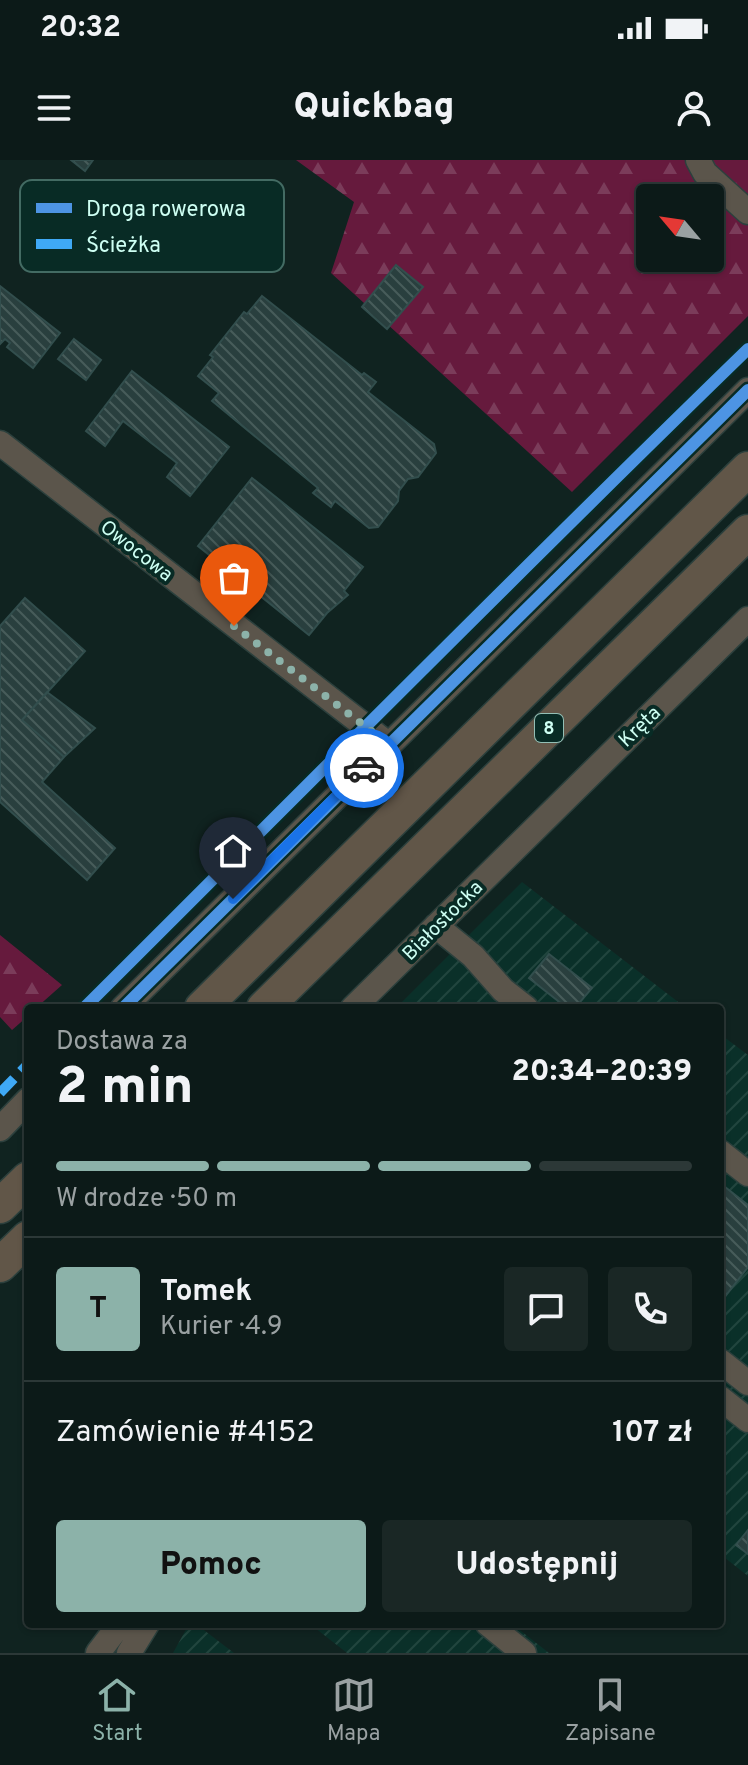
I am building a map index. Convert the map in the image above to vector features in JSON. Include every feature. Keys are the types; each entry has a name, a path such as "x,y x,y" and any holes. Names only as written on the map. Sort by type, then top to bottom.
{"highway":[{"name":"8","path":"206,1004 748,469"},
{"name":"8","path":"268,1004 748,532"},
{"path":"0,1206 24,1183"},
{"path":"0,1265 24,1242"}],"street":[{"path":"698,160 705,173 748,212"},
{"path":"127,1004 748,390"},
{"name":"Owocowa","path":"0,443 388,744"},
{"name":"Kręta","path":"529,832 748,619"},
{"name":"Białostocka","path":"357,1004 529,832"},
{"path":"436,926 473,956 503,990 521,1004"},
{"path":"0,1129 24,1104"},
{"path":"724,1155 748,1174"},
{"path":"724,1364 748,1383"},
{"path":"724,1401 748,1420"},
{"path":"98,1653 117,1628"},
{"path":"129,1653 145,1628"},
{"path":"493,1628 524,1653"}],"shaded area":[{"path":"522,882 681,1004 400,1004"},
{"path":"724,1037 748,1055 748,1576 724,1557"},
{"path":"187,1628 201,1628 234,1653 173,1653"},
{"path":"315,1628 517,1628 549,1653 347,1653"}],"green space":[{"path":"296,160 748,160 748,316 572,492 331,273 354,202"},
{"path":"0,935 62,985 41,1004 24,1004 24,1020 12,1030 0,1017"}],"building":[{"path":"71,160 93,160 85,171"},
{"path":"396,265 423,287 387,329 362,307"},
{"path":"0,286 60,333 33,368 7,347 10,343 5,339 0,344"},
{"path":"262,296 362,375 364,373 376,382 368,392 434,444 436,453 418,477 408,479 399,491 398,501 378,527 369,528 335,501 331,507 313,493 318,488 212,401 219,393 198,376 213,357 210,355 244,312 247,314"},
{"path":"74,339 101,360 86,380 58,359"},
{"path":"132,371 229,447 190,496 167,477 177,463 123,421 105,446 86,431"},
{"path":"252,478 363,567 344,591 348,595 327,613 309,635 198,546"},
{"path":"25,598 85,651 22,720 64,757 42,782 115,848 87,880 0,802 0,626"},
{"path":"47,692 95,728 64,757 22,720"},
{"path":"549,954 592,988 578,1004 562,1004 529,978"},
{"path":"724,1186 748,1205 748,1267 724,1298"},
{"path":"748,1530 748,1554 736,1545"}],"marked path":[{"path":"0,1093 24,1068"}],"cycle path":[{"path":"88,1004 748,349"},
{"path":"127,1004 748,390"}],"way so far":[{"path":"234,626 388,744 364,768"}],"route":[{"path":"233,899 364,768"}]}
